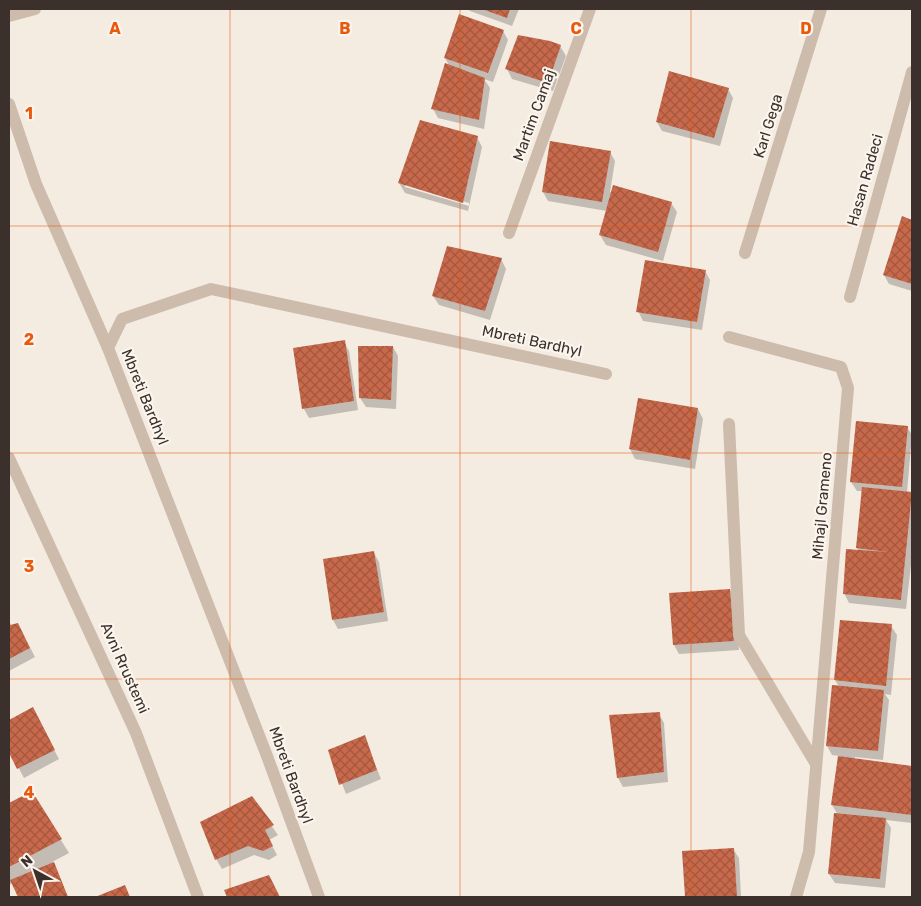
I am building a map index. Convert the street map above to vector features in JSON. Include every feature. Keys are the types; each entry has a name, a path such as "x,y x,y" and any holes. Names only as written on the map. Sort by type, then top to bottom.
{"street":[{"path":"9,16 36,9"},
{"name":"Martim Camaj","path":"508,233 590,9"},
{"name":"Karl Gega","path":"745,253 821,9"},
{"name":"Hasan Radeci","path":"850,297 912,72"},
{"path":"9,104 36,184 108,348"},
{"name":"Mbreti Bardhyl","path":"319,897 267,756 108,348 122,319 210,289 606,374"},
{"name":"Mihajl Grameno","path":"729,337 841,368 848,388 809,852 796,897"},
{"path":"729,424 739,635 816,764"},
{"name":"Avni Rrustemi","path":"9,458 136,733 198,897"}],"building":[{"path":"482,9 510,9 507,18"},
{"path":"459,14 504,30 488,73 444,58"},
{"path":"518,35 561,45 548,83 505,69"},
{"path":"445,63 485,78 479,120 431,109"},
{"path":"669,71 729,88 714,138 656,122"},
{"path":"420,120 478,136 463,203 398,183"},
{"path":"550,141 611,151 602,202 542,192"},
{"path":"613,185 672,202 658,252 599,235"},
{"path":"902,216 912,220 912,284 883,275"},
{"path":"447,246 502,258 485,311 432,296"},
{"path":"645,260 706,270 697,322 636,312"},
{"path":"345,340 354,401 302,409 293,348"},
{"path":"358,346 393,346 391,400 359,398"},
{"path":"638,398 698,408 690,460 629,449"},
{"path":"856,421 908,426 902,487 850,482"},
{"path":"862,487 912,492 901,600 843,594 846,549 888,552 856,548"},
{"path":"374,551 384,612 332,620 323,559"},
{"path":"730,589 734,641 673,645 669,593"},
{"path":"840,620 892,624 886,686 834,680"},
{"path":"9,621 10,625 18,623 30,648 9,659"},
{"path":"832,685 884,690 878,751 826,746"},
{"path":"33,707 55,750 17,769 9,753 9,720"},
{"path":"660,712 664,772 617,778 609,715"},
{"path":"365,735 377,770 339,785 328,750"},
{"path":"838,756 912,766 912,815 831,805"},
{"path":"32,791 62,839 9,867 9,803"},
{"path":"252,796 274,825 265,830 273,846 263,851 248,846 215,860 200,822"},
{"path":"834,813 886,818 880,879 828,874"},
{"path":"734,848 737,897 685,897 682,851"},
{"path":"54,862 68,897 18,897 10,880"},
{"path":"269,875 280,897 227,897 224,890"},
{"path":"125,885 130,897 95,897"}]}
